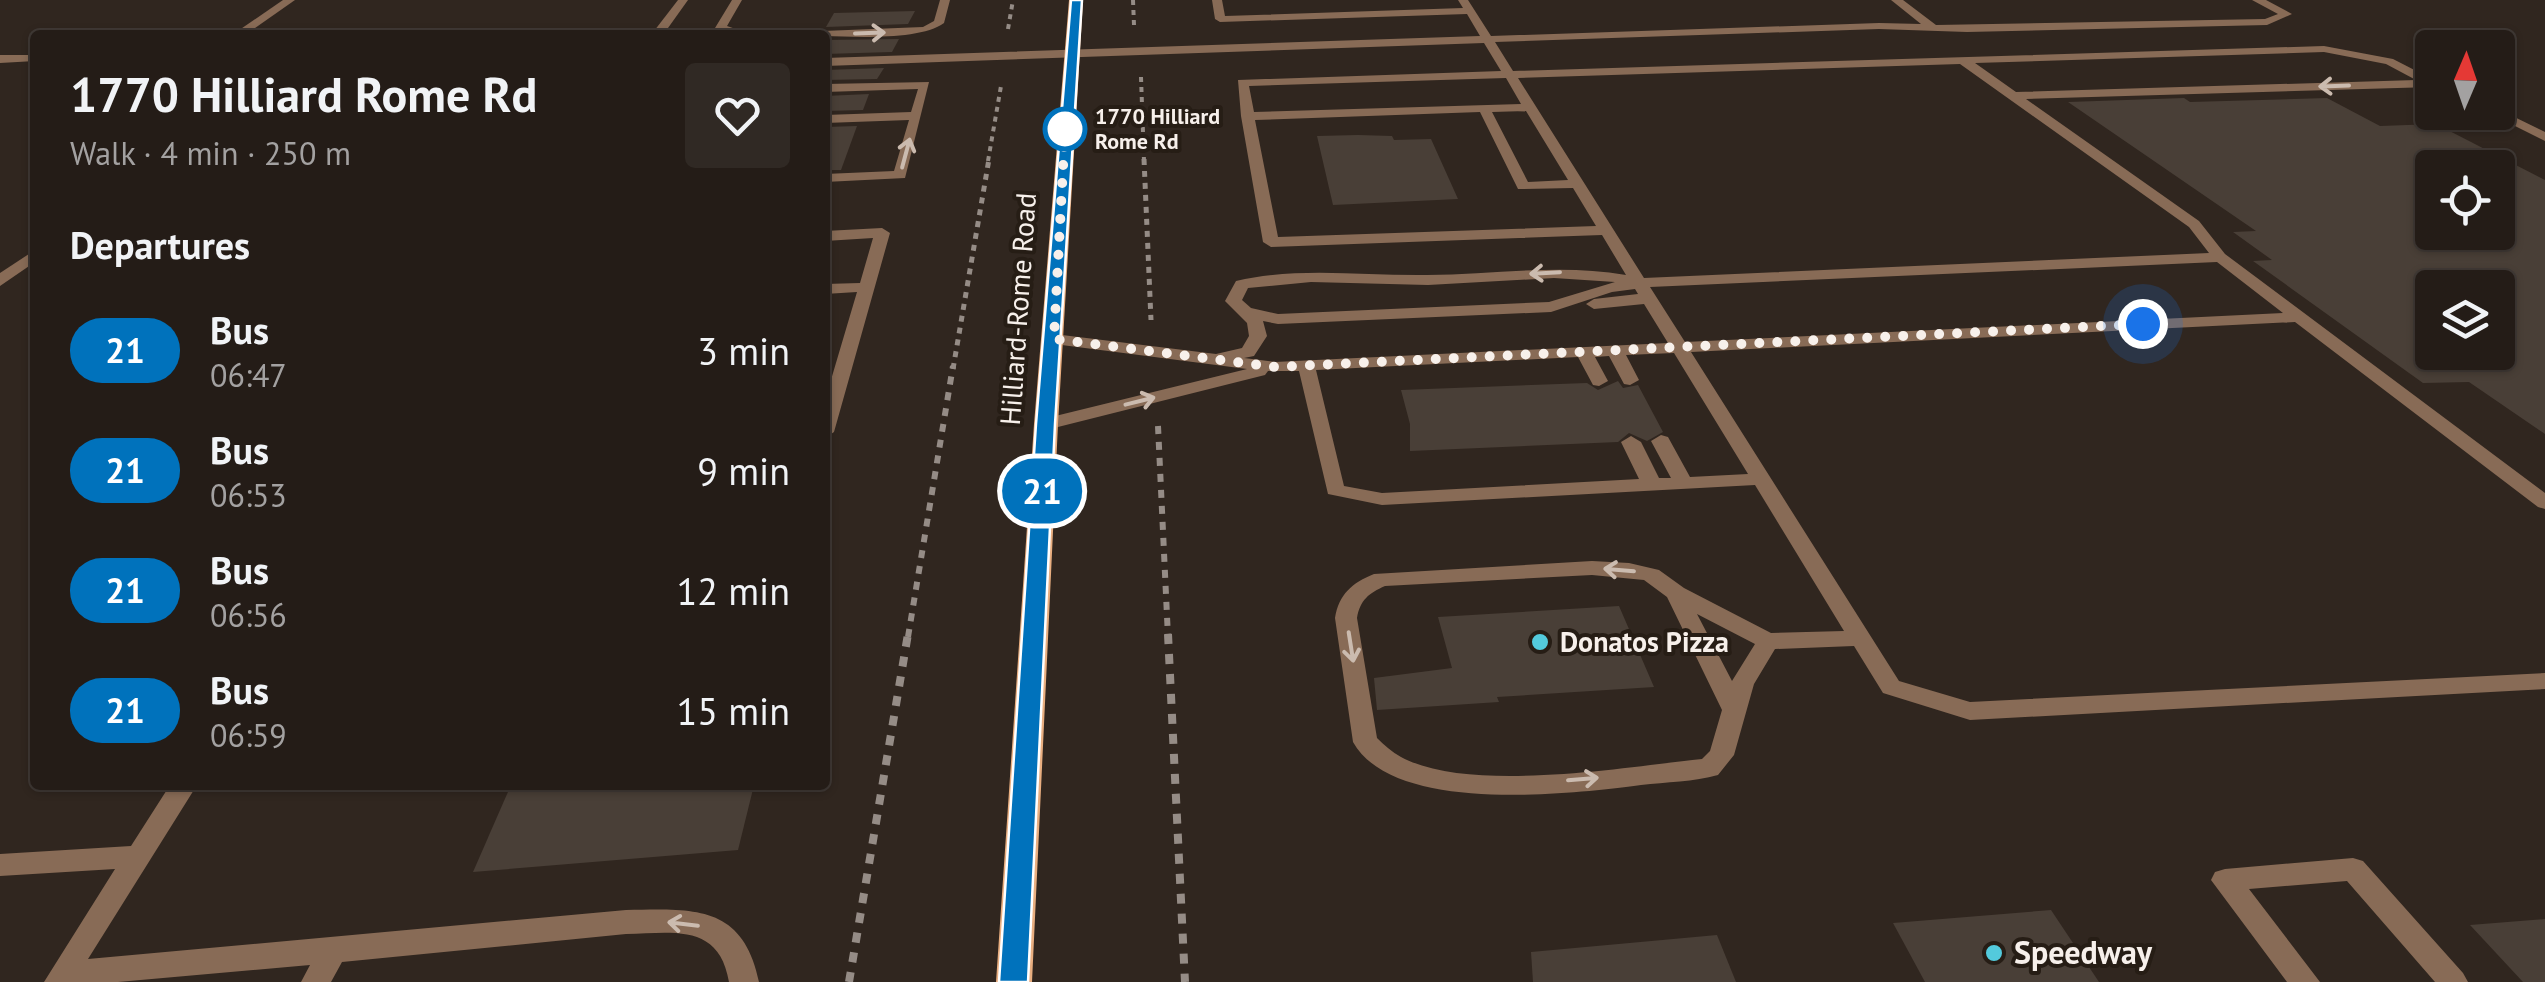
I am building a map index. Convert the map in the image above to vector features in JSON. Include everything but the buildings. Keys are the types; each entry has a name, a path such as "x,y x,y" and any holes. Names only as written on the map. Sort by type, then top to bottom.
{"main road":[{"name":"Hilliard-Rome Road","path":"1014,982 1046,424 1076,0"}],"lane":[{"path":"245,30 290,0"},
{"path":"662,30 684,0"},
{"path":"728,30 721,28 737,0"},
{"path":"830,34 913,32 939,23 945,0"},
{"path":"1217,0 1220,19 1413,13 1467,6 1890,687 1970,711 2545,681"},
{"path":"1406,0 1413,13"},
{"path":"1896,0 1932,28"},
{"path":"830,62 1879,26 2266,22 2287,14 2256,0"},
{"path":"1608,230 1270,242 1242,83 2324,49 2389,62 2415,75"},
{"path":"0,59 30,58"},
{"path":"1962,59 2194,224 2220,257 2545,503"},
{"path":"2014,96 2415,84"},
{"path":"830,88 925,85 900,175 830,178"},
{"path":"1248,116 1531,106"},
{"path":"1484,108 1524,186 1580,184"},
{"path":"830,120 916,116"},
{"path":"2515,122 2545,137"},
{"path":"830,236 882,233 830,415"},
{"path":"1250,319 1286,332 1558,318 1645,290 2220,257"},
{"path":"0,280 30,259"},
{"path":"1207,360 1248,352 1258,336 1250,319 1233,301 1242,284 1274,277 1428,280 1589,271 1645,290"},
{"path":"830,289 867,287"},
{"path":"1054,339 1275,367 2297,317"},
{"path":"1615,351 1630,380"},
{"path":"1584,352 1599,381"},
{"path":"1306,365 1336,490 1382,500 1762,479"},
{"path":"1046,424 1275,367"},
{"path":"1661,441 1685,485"},
{"path":"1631,442 1653,487"},
{"path":"1768,640 1742,684 1721,755 1709,768 1487,787 1434,778 1392,764 1366,742 1346,618 1348,600 1360,588 1382,580 1592,568 1651,575 1676,593 1768,640 1860,638"},
{"path":"1676,593 1735,712"},
{"path":"60,978 181,790"},
{"path":"0,865 139,856"},
{"path":"2305,982 2225,880 2353,869 2452,982"},
{"path":"60,978 626,922 674,922 720,930 738,947 744,982"},
{"path":"316,982 333,950"}],"path":[{"path":"1009,26 1013,0"},
{"path":"1132,0 1134,22"},
{"path":"1144,71 1140,76 1146,228 1157,354"},
{"path":"849,982 1002,82 992,73"},
{"path":"1163,396 1157,431 1185,982"}],"bus line":[{"name":"21","path":"1014,982 1046,424 1076,0"}],"place":[{"name":"1770 Hilliard Rome Rd","path":"1065,129"},
{"name":"Donatos Pizza","path":"1540,642"},
{"name":"Speedway","path":"1994,953"}],"route":[{"path":"1065,129 1054,339 1275,367 2143,324"}]}
